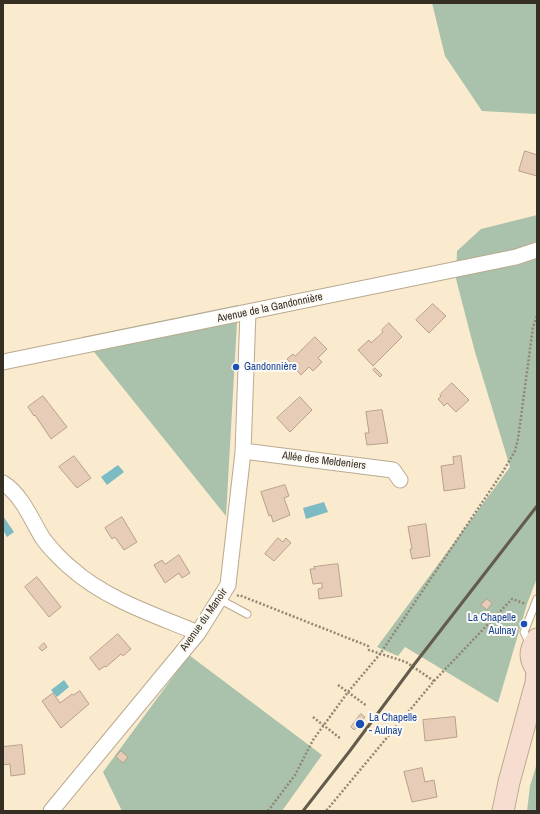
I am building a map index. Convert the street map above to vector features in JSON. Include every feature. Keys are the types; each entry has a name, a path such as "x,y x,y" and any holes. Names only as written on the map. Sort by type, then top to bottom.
{"main road":[{"path":"503,811 509,782 536,683 537,670 531,656 534,644"},
{"path":"513,811 519,781 537,718"}],"street":[{"name":"Avenue de la Gandonnière","path":"3,362 516,257 537,250"},
{"name":"Avenue du Manoir","path":"51,811 198,633 228,585 243,452 248,312"},
{"name":"Allée des Meldeniers","path":"243,452 393,470 400,480"},
{"path":"3,483 8,486 18,498 43,538 70,568 105,593 198,633"}],"lane":[{"path":"534,644 524,632 537,598"},
{"path":"219,599 247,614"}],"path":[{"path":"268,811 295,775 313,740 348,692 380,654 498,480 515,451 518,439 533,327 537,316"},
{"path":"219,599 239,596 368,646 369,650 406,662 434,681"},
{"path":"326,811 434,681 512,599 526,604"},
{"path":"338,686 367,706"},
{"path":"313,718 341,739"}],"green space":[{"path":"432,3 537,3 537,114 482,111 445,56"},
{"path":"537,215 537,578 527,604 498,703 405,647 398,656 377,647 510,467 475,352 456,279 457,251 481,229"},
{"path":"238,305 226,516 82,337"},
{"path":"189,655 322,755 282,811 122,811 103,772"},
{"path":"537,763 537,811 527,811 530,786"}],"water":[{"path":"118,465 124,472 107,485 101,477"},
{"path":"324,502 328,512 306,519 303,508"},
{"path":"3,516 14,532 7,537 3,530"},
{"path":"64,680 69,687 57,697 51,690"}],"building":[{"path":"525,151 537,155 537,176 519,171"},
{"path":"433,304 446,316 429,333 416,320"},
{"path":"389,323 402,337 373,366 358,350 369,340 371,343 383,332 382,330"},
{"path":"315,337 327,349 318,358 322,362 313,371 309,367 301,375 287,359 293,354 295,356"},
{"path":"375,368 382,375 380,377 373,370"},
{"path":"452,383 469,400 456,412 447,403 444,406 438,399"},
{"path":"43,396 67,427 51,439 28,407"},
{"path":"300,397 312,410 290,432 277,418"},
{"path":"382,410 388,443 367,445 365,433 369,433 366,412"},
{"path":"74,456 91,478 77,488 59,467"},
{"path":"461,456 465,488 444,491 441,466 454,464 453,457"},
{"path":"285,485 289,496 284,498 290,515 273,522 271,515 269,516 261,492"},
{"path":"122,517 137,542 124,550 115,537 112,539 105,528"},
{"path":"426,524 430,556 412,559 410,549 412,549 408,527"},
{"path":"278,538 283,542 286,538 291,543 274,561 265,554"},
{"path":"179,555 190,573 182,578 179,573 165,583 154,565 162,560 165,564"},
{"path":"338,564 342,596 319,599 318,589 322,588 322,583 313,584 310,569 315,569 314,567"},
{"path":"37,577 61,607 49,617 25,587"},
{"path":"487,599 492,603 487,610 481,605"},
{"path":"118,634 131,649 123,656 121,654 106,667 105,666 99,670 90,658"},
{"path":"44,643 47,647 42,651 39,648"},
{"path":"80,691 89,704 61,728 42,701 53,693 60,703 72,694 73,695"},
{"path":"361,714 365,717 354,730 351,727"},
{"path":"455,717 457,737 425,741 423,720"},
{"path":"22,745 25,774 11,776 10,764 3,765 3,747"},
{"path":"121,751 128,757 123,763 116,757"},
{"path":"422,768 425,782 434,780 437,797 412,802 404,772"}],"railway":[{"path":"303,811 537,506"}],"place":[{"name":"Gandonnière","path":"236,367"},
{"name":"La Chapelle Aulnay","path":"524,624"},
{"name":"La Chapelle - Aulnay","path":"360,724"}]}
